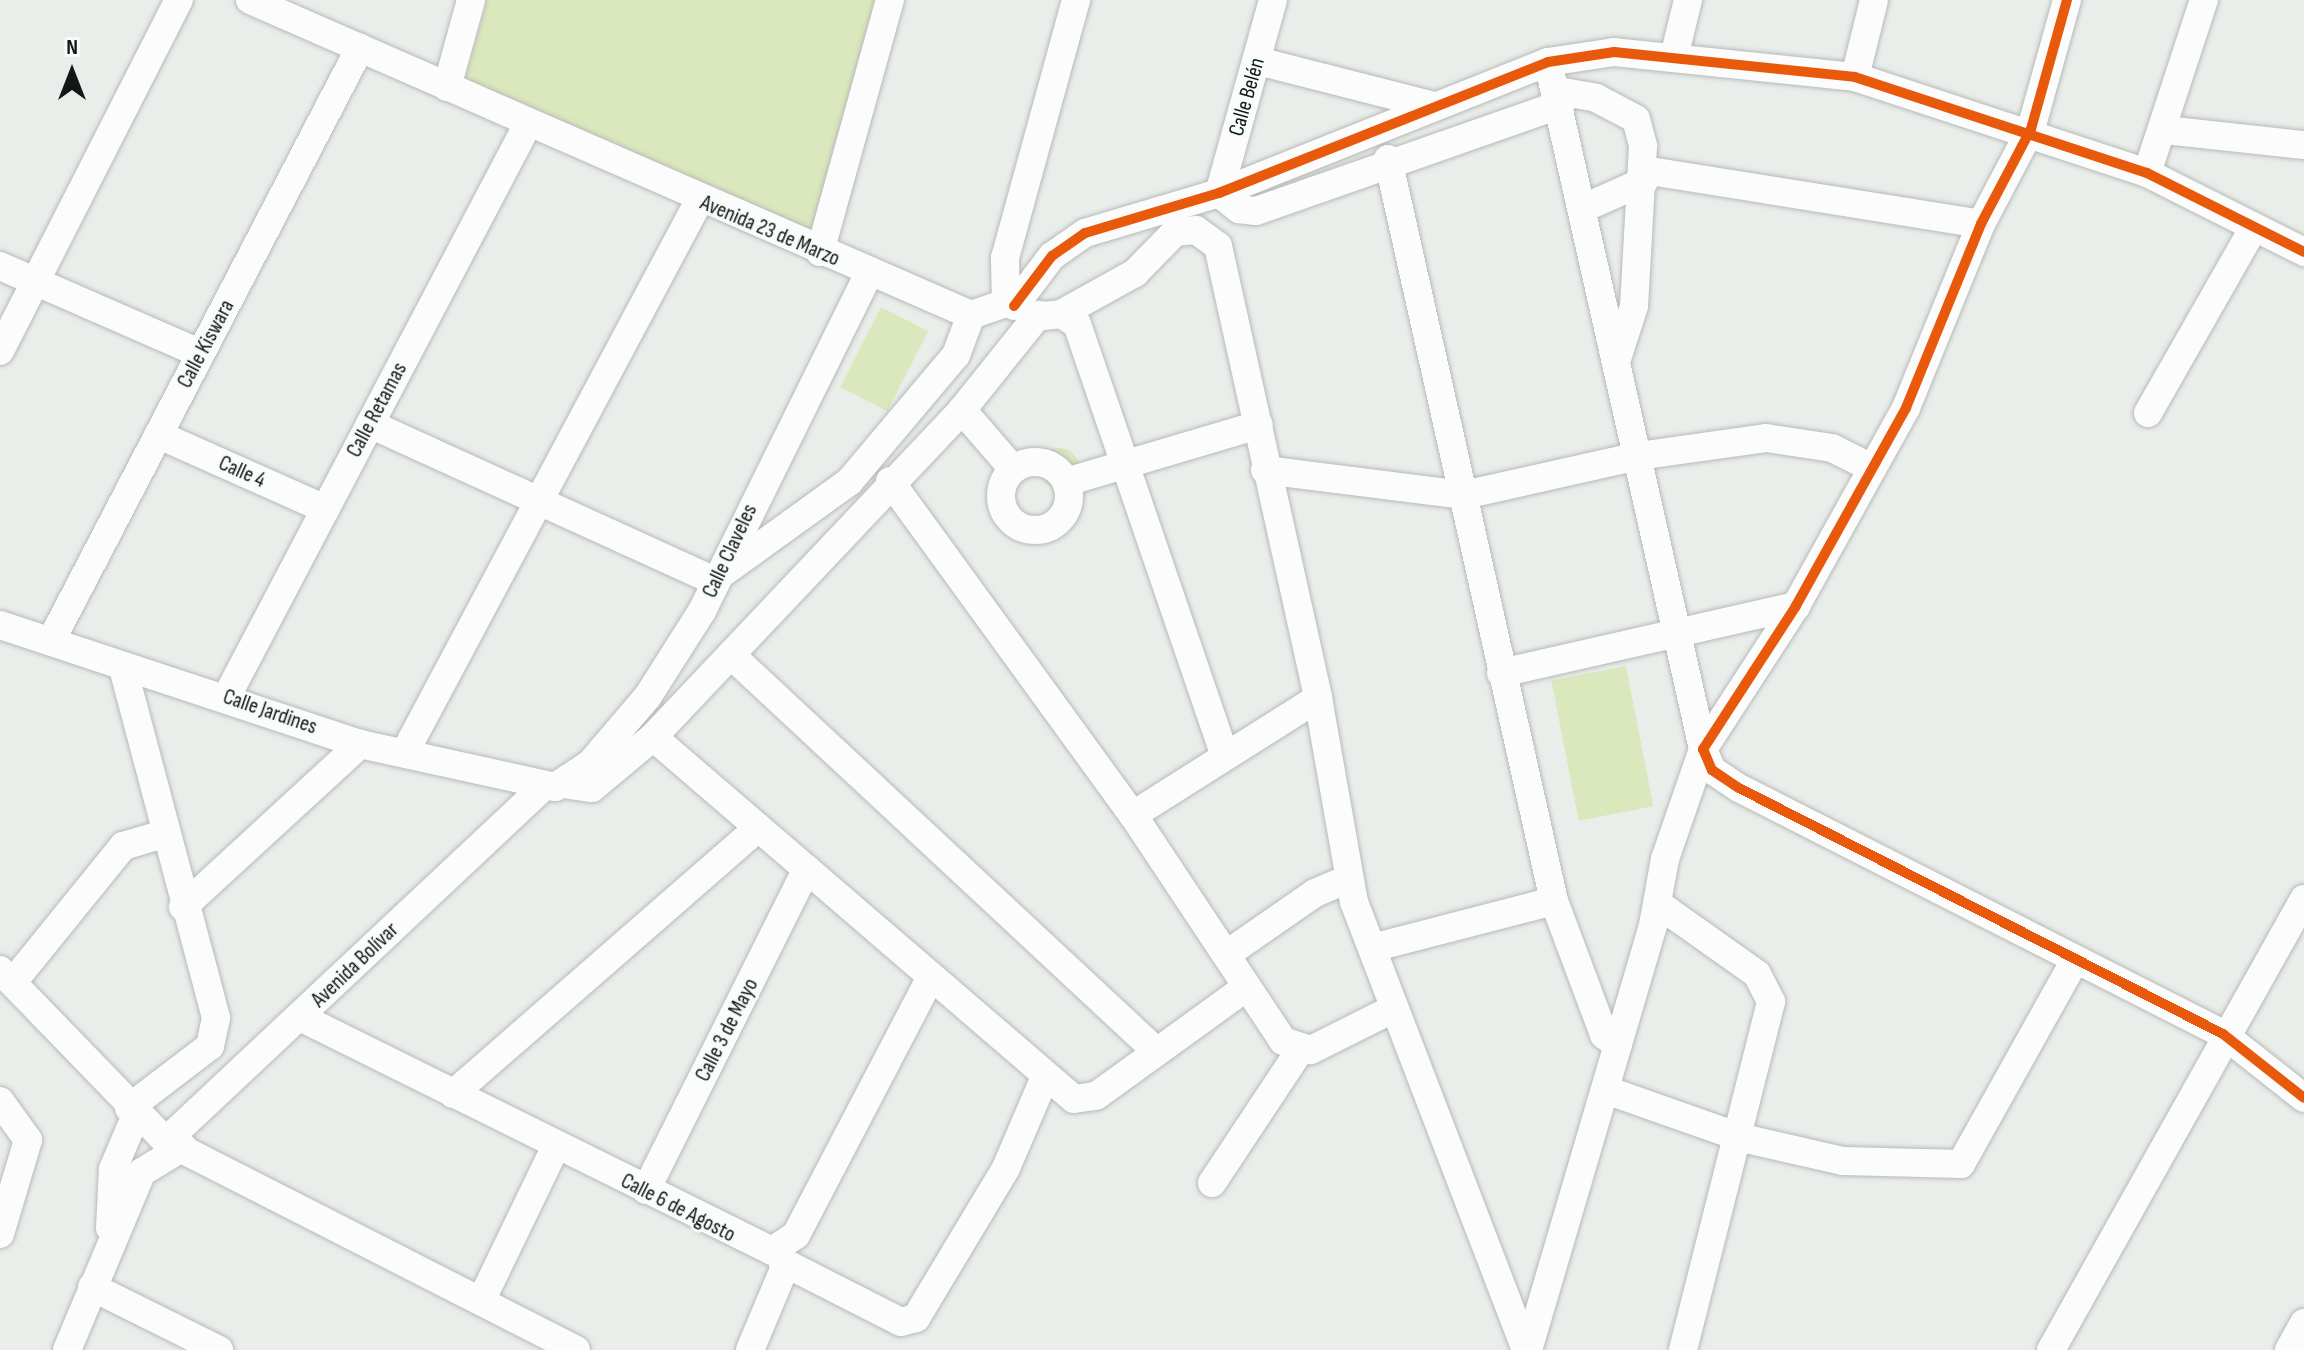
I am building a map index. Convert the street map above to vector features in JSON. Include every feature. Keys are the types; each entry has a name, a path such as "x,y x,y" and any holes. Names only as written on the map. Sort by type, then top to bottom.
{"street":[{"path":"0,351 179,0"},
{"name":"Avenida 23 de Marzo","path":"250,0 699,201 971,315"},
{"path":"447,87 471,0"},
{"path":"820,252 890,0"},
{"path":"1076,0 1005,258 1030,309 1077,324 1121,467 1224,753"},
{"name":"Calle Belén","path":"1219,193 1273,0"},
{"path":"1674,57 1688,0"},
{"path":"1855,77 1874,0"},
{"path":"1526,1347 1606,1090 1658,904 1665,859 1703,749 1796,606 1870,467 1906,408 1981,224 2031,129 2067,0"},
{"path":"2147,173 2165,130 2204,0"},
{"name":"Calle Kiswara","path":"51,641 360,48"},
{"name":"Calle Jardines","path":"0,625 123,668 227,696 360,744 552,786 592,788 653,737 890,481 962,410 1074,239 1219,193 1548,62 1614,52 1855,77 2031,129 2147,173 2304,252"},
{"path":"1258,61 1435,106"},
{"path":"1548,62 1560,98 1676,637 1703,749 1712,770 1739,788 2223,1034 2304,1098"},
{"path":"1219,193 1239,209 1256,211 1388,159 1560,98 1596,98 1636,119 1644,175 1634,306 1617,360"},
{"name":"Calle Retamas","path":"227,696 528,124"},
{"path":"2165,130 2304,145"},
{"path":"1388,159 1554,901 1604,1035 1618,1045"},
{"path":"1584,208 1644,175 1981,224"},
{"path":"405,752 699,201"},
{"path":"2148,413 2254,227"},
{"path":"370,424 713,580 790,518 815,508 849,482 956,355 971,315 1030,309 1135,273 1175,232 1212,236 1259,425 1265,470 1318,698 1348,879 1393,1009 1526,1347"},
{"path":"0,266 201,354"},
{"name":"Calle Claveles","path":"552,786 590,764 648,696 713,580 869,273"},
{"path":"962,410 1013,469"},
{"path":"1066,482 1259,425"},
{"name":"Calle 4","path":"159,435 325,509"},
{"path":"1265,470 1464,495 1638,456 1766,438 1832,448 1870,467"},
{"path":"1043,462 1066,482 1068,504 1056,523 1022,528 1001,501 1013,469 1043,462"},
{"path":"890,481 1133,815 1283,1041 1300,1050"},
{"path":"815,508 839,539"},
{"path":"1501,673 1676,637 1796,606"},
{"path":"731,655 1157,1052"},
{"path":"67,1350 110,1233 113,1169 133,1112 216,1035 123,668"},
{"path":"1133,815 1224,753 1318,698"},
{"path":"653,737 930,979 1074,1099 1089,1099 1245,988"},
{"path":"183,907 360,744"},
{"name":"Avenida Bolívar","path":"110,1233 142,1172 175,1144 300,1017 552,786"},
{"path":"453,1094 758,828"},
{"path":"164,834 123,846 6,976 133,1112 175,1144 483,1297 576,1350"},
{"name":"Calle 3 de Mayo","path":"646,1190 807,869"},
{"path":"1227,954 1315,893 1348,879"},
{"path":"2051,1350 2223,1034 2304,899"},
{"path":"1372,948 1554,901"},
{"path":"1658,904 1768,988 1770,1009 1742,1138 1683,1350"},
{"path":"1606,1090 1742,1138 1843,1161 1961,1164 2075,960"},
{"path":"750,1350 782,1256 796,1235 930,979"},
{"path":"1212,1183 1300,1050 1393,1009"},
{"name":"Calle 6 de Agosto","path":"300,1017 758,1249 782,1256 901,1322 916,1318 1006,1168 1045,1077"},
{"path":"0,1101 28,1140 0,1234"},
{"path":"483,1297 556,1146"},
{"path":"92,1287 219,1350"},
{"path":"2289,1350 2304,1323"}],"green space":[{"path":"487,0 881,0 813,233 464,83"},
{"path":"881,307 928,331 887,411 840,387"},
{"path":"1059,448 1073,454 1079,468 1073,482 1059,488 1045,482 1039,468 1045,454"},
{"path":"1626,666 1653,806 1579,821 1551,681"}],"cycle path":[{"path":"2067,0 2031,129 1981,224 1906,408 1796,606 1703,749 1712,770 1739,788 2223,1034 2304,1098"},
{"path":"1014,306 1052,256 1085,233 1219,193 1548,62 1614,52 1855,77 2147,173 2304,252"}]}
